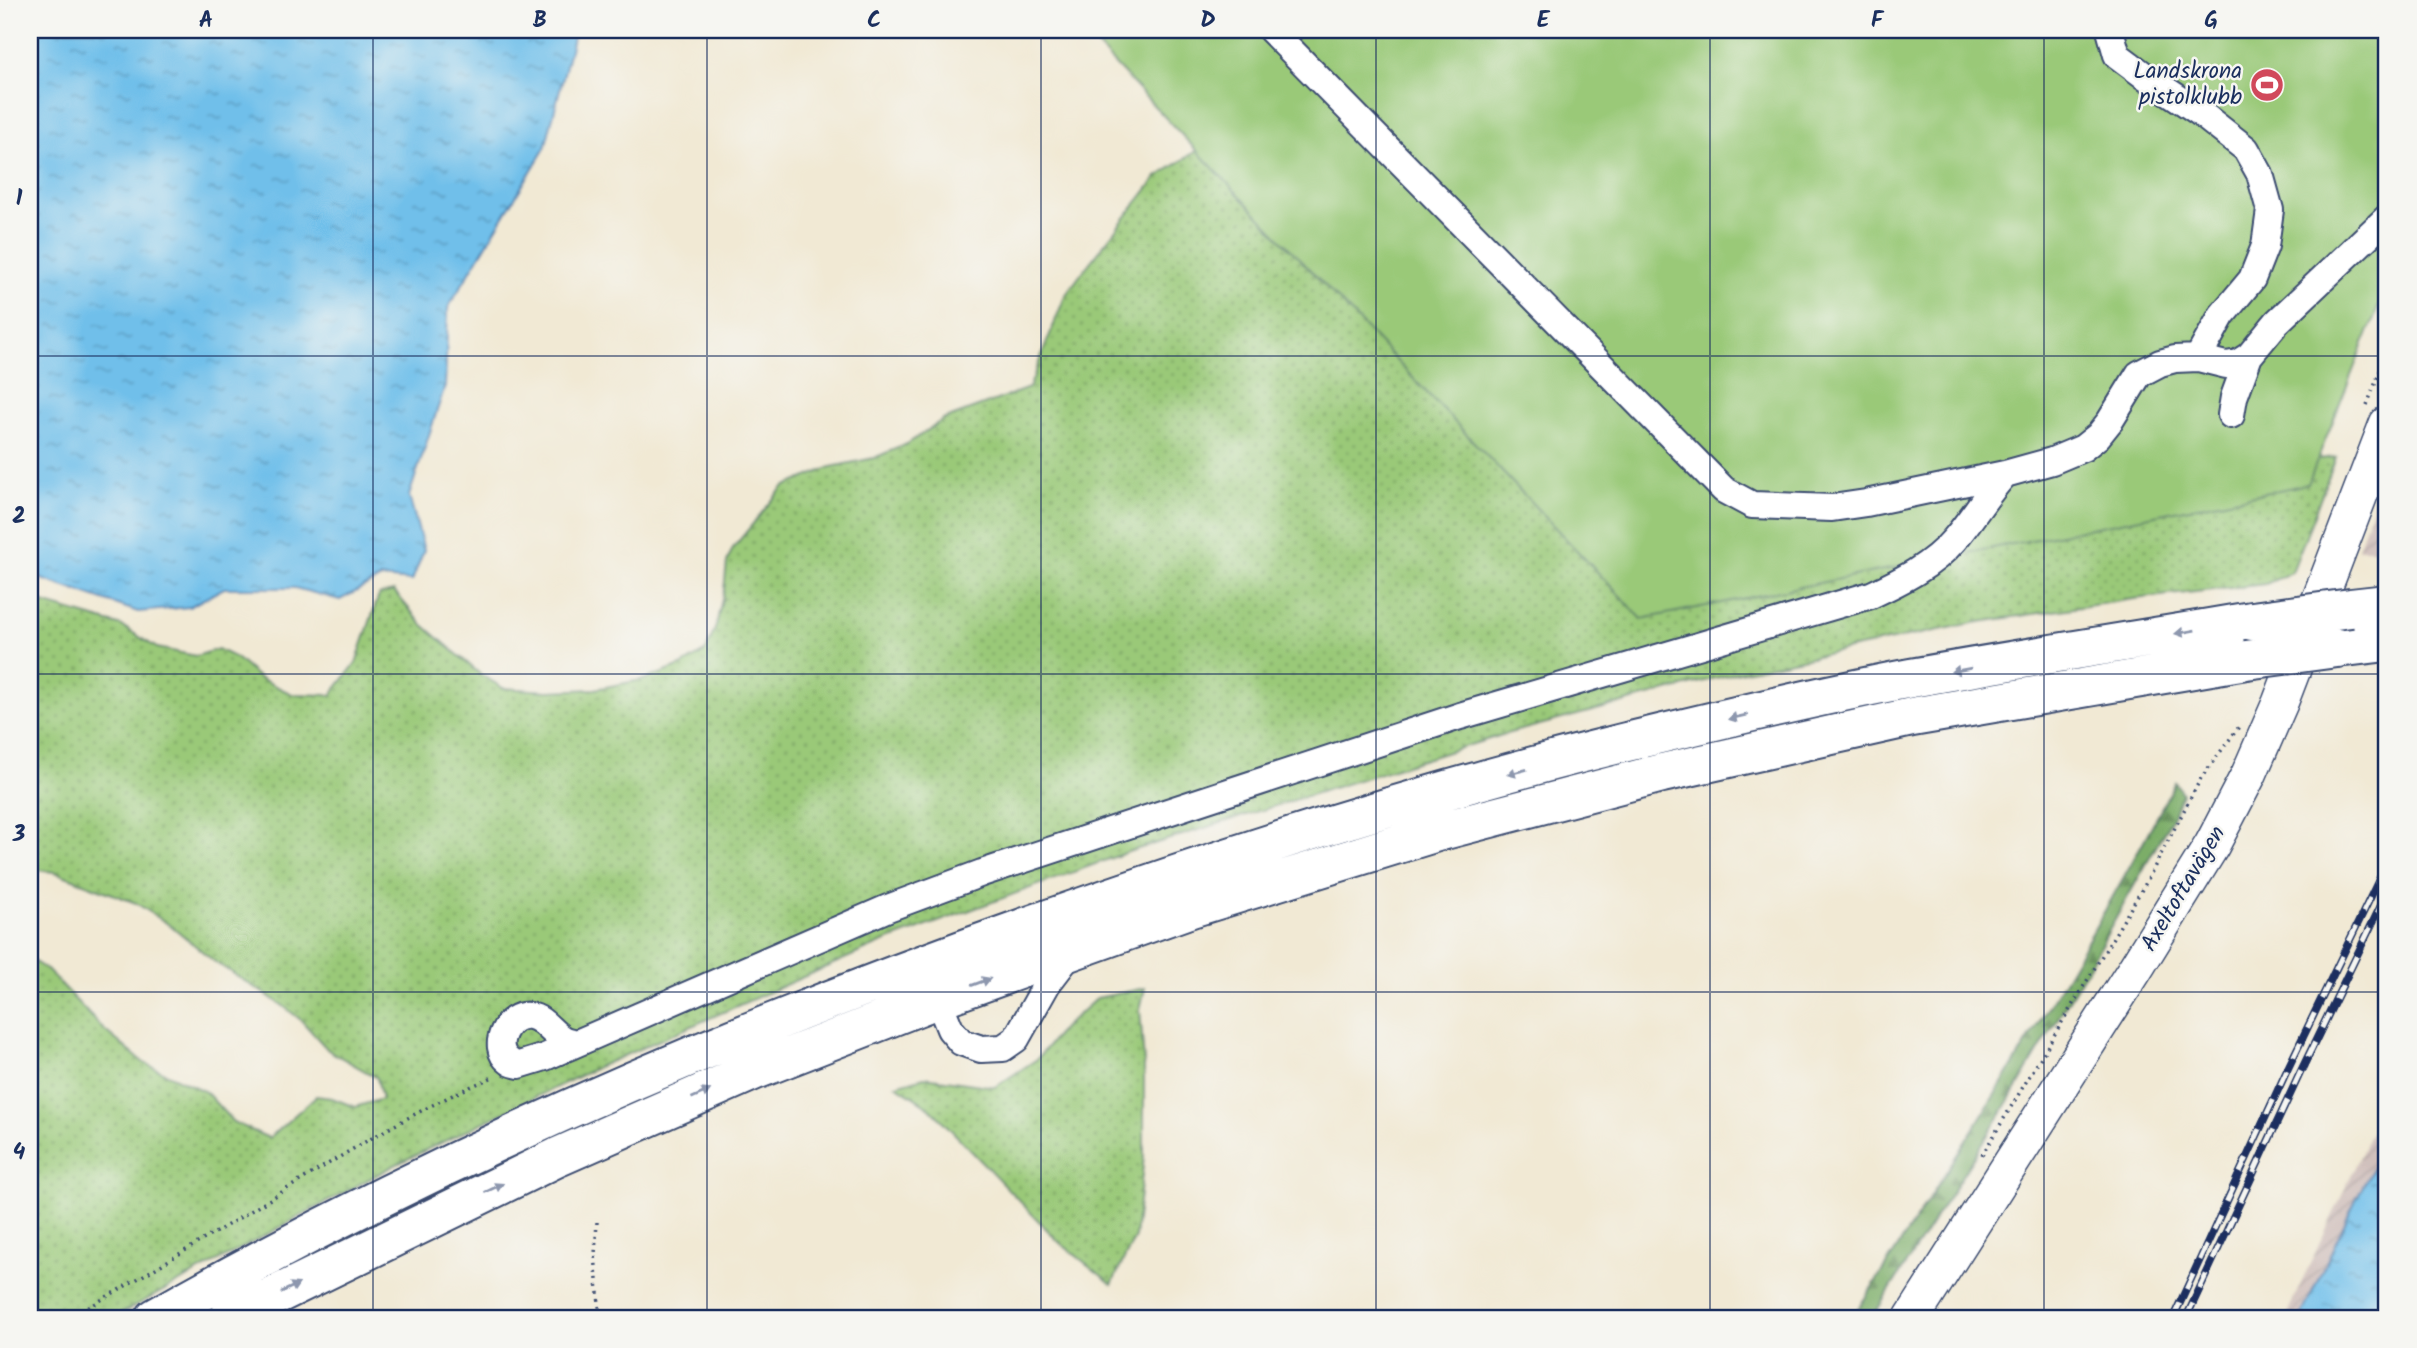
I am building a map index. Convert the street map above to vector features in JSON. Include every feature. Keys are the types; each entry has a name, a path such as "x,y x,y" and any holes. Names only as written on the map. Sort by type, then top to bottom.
{"highway":[{"path":"155,1318 224,1279 356,1212 546,1120 743,1033 925,962 1183,871 1433,794 1656,735 1905,679 2252,621 2369,606"},
{"path":"229,1318 558,1157 753,1071 1074,948 1191,908 1437,832 1662,773 1912,717 2246,660 2387,642"}],"main road":[{"name":"Axeltoftavägen","path":"1912,1318 2212,845 2249,774 2280,703 2387,424"}],"lane":[{"path":"1271,30 1724,491 1752,505 1832,508 1866,503 2005,474 2052,461 2083,447 2098,436 2110,421 2139,374 2168,361 2198,358 2227,365 2238,363 2249,356 2277,322 2387,218"},
{"path":"2110,30 2117,55 2199,112 2246,149 2260,174 2270,210 2265,246 2252,279 2222,315 2198,358"},
{"path":"2231,415 2234,397 2249,356"},
{"path":"577,1043 562,1039 542,1021 531,1016 517,1016 503,1030 501,1042 503,1054 509,1061 519,1065 577,1043 888,908 982,873 1460,716 1871,595 1899,582 1936,557 1953,541 1982,500 2005,474"},
{"path":"925,962 950,1030 961,1042 981,1049 1003,1048 1016,1039 1047,984 1074,948"}],"path":[{"path":"1978,1162 2147,881 2201,778 2218,752"},
{"path":"70,1318 344,1154 426,1108 519,1065"},
{"path":"597,1222 595,1254 600,1318"}],"shaded area":[{"path":"2387,464 2387,549 2358,549"},
{"path":"2387,1098 2387,1318 2285,1318"}],"green space":[{"path":"1082,30 2387,30 2387,285 2308,484 1642,619"},
{"path":"1204,146 2302,461 2336,457 2292,572 2266,584 2134,599 1973,623 1735,673 1502,735 1128,852 881,943 598,1067 395,1165 113,1318 30,1318 30,959 47,970 103,1029 144,1063 206,1092 233,1122 269,1138 316,1096 332,1098 355,1107 382,1099 377,1078 328,1050 301,1020 282,1005 215,962 174,928 136,903 55,872 30,869 30,599 122,626 157,648 196,656 218,649 236,658 259,678 292,694 331,695 356,663 379,595 394,591 421,623 480,674 503,688 548,691 595,689 646,679 681,666 706,651 716,626 727,562 733,548 783,487 831,467 874,458 907,444 943,420 1029,388 1065,296 1157,177"},
{"path":"2175,782 2182,793 2172,818 2008,1103 1872,1318 1852,1318 1979,1121 2060,987"},
{"path":"1145,988 1140,1009 1144,1064 1144,1156 1135,1237 1112,1284 1059,1242 930,1108 896,1085 924,1077 995,1087 1037,1059 1064,1027 1097,998"}],"water":[{"path":"30,30 575,30 545,148 448,308 445,386 409,496 424,550 412,581 381,578 340,600 295,588 224,588 189,607 138,612 30,575"},
{"path":"2387,1142 2387,1318 2300,1318 2357,1197"}],"railway":[{"path":"2173,1318 2289,1066 2387,863"},
{"path":"2186,1318 2387,893"}],"place":[{"name":"Landskrona pistolklubb","path":"2267,85"}]}
